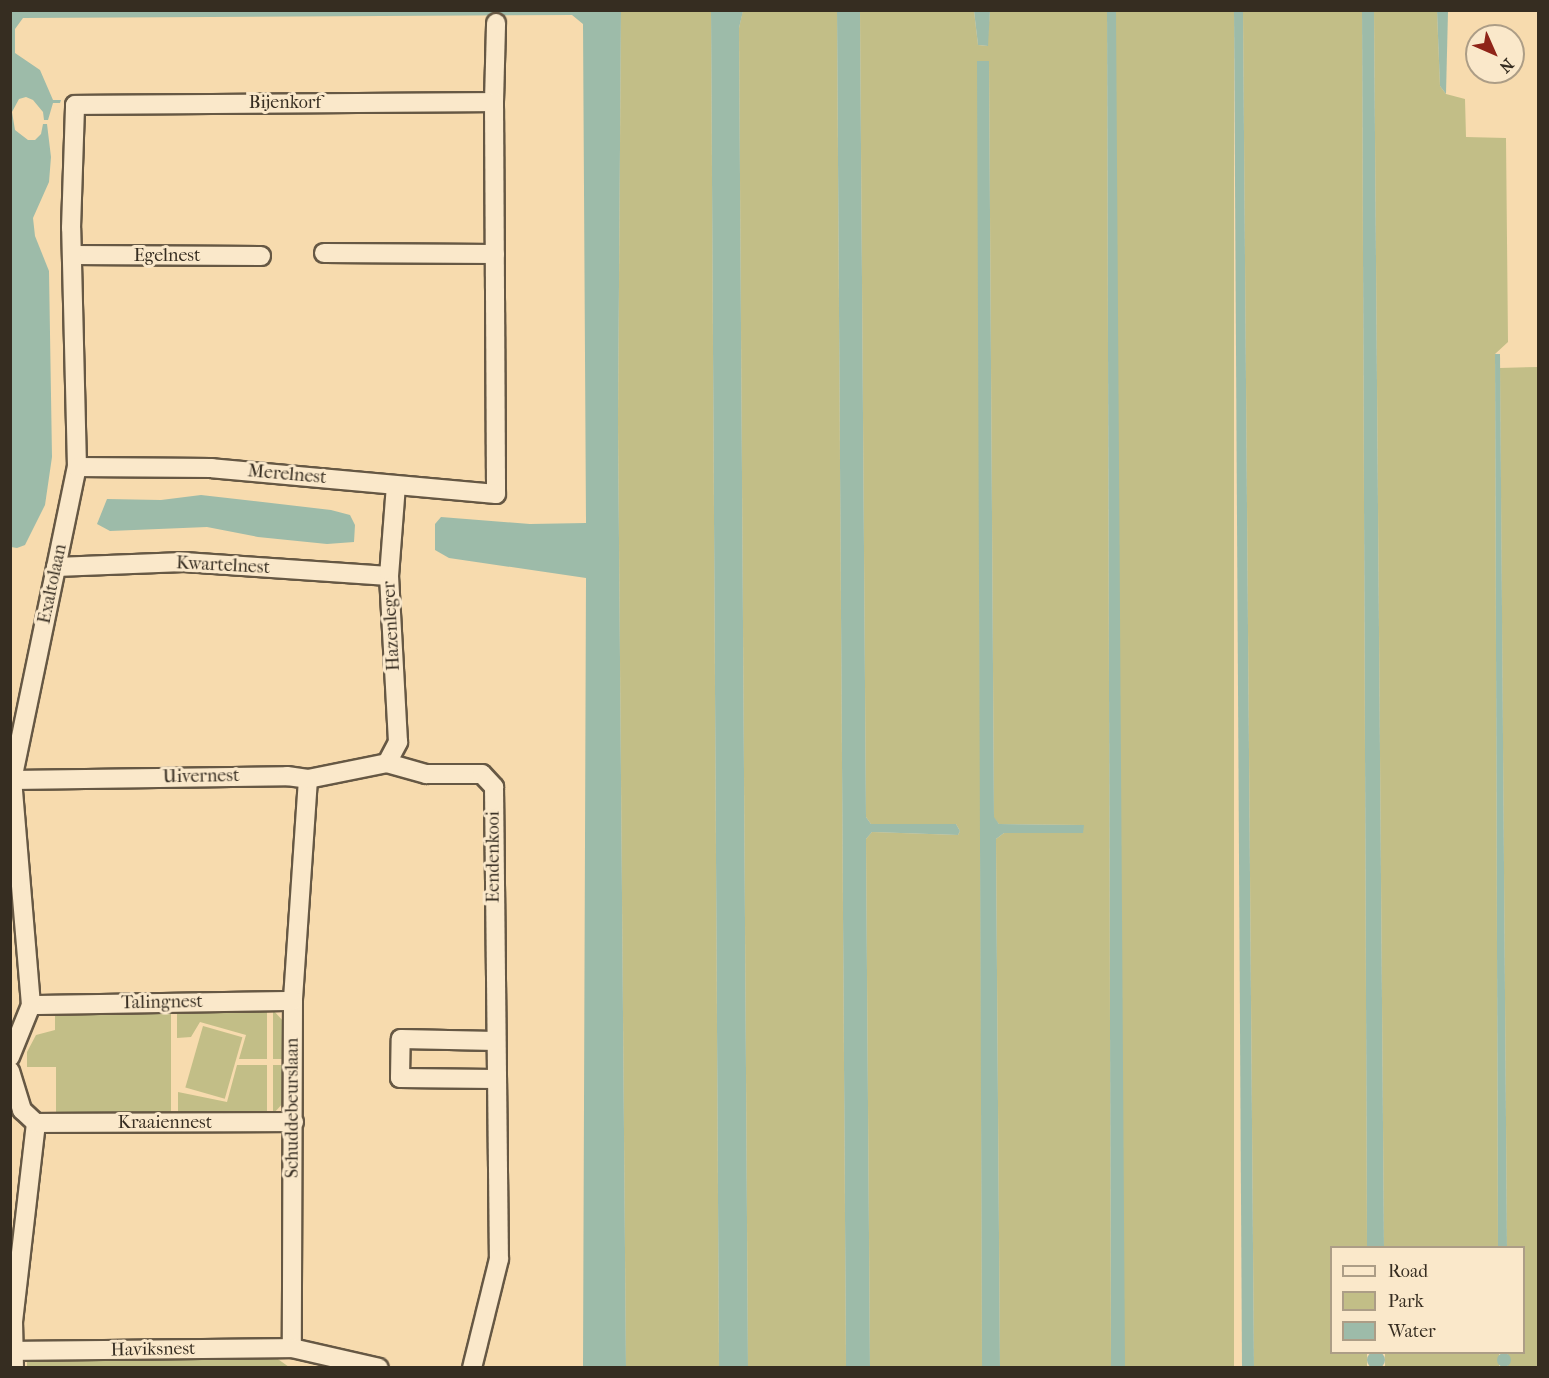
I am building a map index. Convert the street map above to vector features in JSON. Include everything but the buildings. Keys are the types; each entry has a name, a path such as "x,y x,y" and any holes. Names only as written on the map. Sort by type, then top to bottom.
{"street":[{"path":"324,253 495,254 496,22"},
{"name":"Bijenkorf","path":"75,105 495,102"},
{"name":"Exaltolaan","path":"10,1057 31,1005 12,780 77,466 72,255 75,105"},
{"name":"Merelnest","path":"77,466 212,468 496,494 495,254"},
{"name":"Egelnest","path":"72,255 261,256"},
{"name":"Hazenleger","path":"387,763 398,742 389,576 396,486"},
{"name":"Kwartelnest","path":"56,567 184,562 389,576"},
{"name":"Uivernest","path":"12,780 287,776 308,779 387,763"},
{"name":"Eendenkooi","path":"387,763 426,774 482,774 494,787 495,1079 499,1259 472,1368"},
{"name":"Schuddebeurslaan","path":"292,1348 293,1001 308,779"},
{"name":"Talingnest","path":"31,1005 293,1001"},
{"path":"495,1079 400,1078 401,1039 496,1041"},
{"path":"10,1071 22,1110 36,1124 13,1321 14,1359"},
{"name":"Kraaiennest","path":"36,1124 294,1122"},
{"path":"292,1348 379,1368"},
{"name":"Haviksnest","path":"14,1359 292,1348"}],"green space":[{"path":"621,10 711,11 719,1367 626,1367 618,422"},
{"path":"743,10 837,10 846,1367 748,1367 739,28"},
{"path":"860,11 974,11 978,45 987,46 990,11 1107,11 1111,1367 1000,1367 996,839 1004,833 1083,833 1083,825 999,824 994,818 989,62 978,61 982,1367 870,1367 866,839 872,832 958,835 960,831 956,824 871,824 866,817"},
{"path":"1116,11 1234,11 1234,1367 1116,1367"},
{"path":"1243,11 1362,12 1367,1246 1330,1246 1330,1354 1367,1354 1367,1367 1254,1367"},
{"path":"1374,11 1437,11 1440,86 1446,94 1465,99 1466,137 1506,138 1508,342 1495,354 1498,1246 1384,1246"},
{"path":"1538,367 1538,1368 1508,1367 1508,1354 1525,1354 1525,1246 1507,1246 1500,368"},
{"path":"267,1010 267,1059 239,1059 246,1035 200,1022 191,1037 177,1038 177,1011"},
{"path":"273,1010 284,1022 285,1059 273,1059"},
{"path":"171,1011 171,1115 56,1115 56,1067 27,1067 27,1052 36,1035 55,1030 55,1012"},
{"path":"203,1026 242,1037 225,1099 185,1088"},
{"path":"237,1065 267,1065 267,1114 178,1115 178,1092 227,1102"},
{"path":"273,1065 285,1065 285,1101 273,1114"},
{"path":"1385,1354 1499,1354 1499,1367 1385,1367"},
{"path":"275,1357 289,1367 27,1368 27,1359"}],"water":[{"path":"11,11 621,11 618,422 626,1367 583,1367 586,578 449,558 435,550 435,524 441,517 530,524 586,523 583,24 572,15 23,18 15,29 15,53 40,70 53,100 61,100 60,103 53,103 48,120 44,120 43,112 33,100 26,97 19,99 12,112 15,130 28,140 35,140 41,134 43,124 47,124 51,157 49,182 33,218 35,236 49,271 52,457 45,505 25,545 17,548 11,547"},
{"path":"711,11 743,11 739,28 748,1368 719,1367"},
{"path":"837,11 860,11 866,817 871,824 956,824 960,831 958,835 872,832 866,839 870,1368 846,1367"},
{"path":"974,11 990,11 988,46 978,45"},
{"path":"1107,11 1116,11 1125,1368 1111,1367"},
{"path":"1234,11 1243,11 1254,1368 1242,1367"},
{"path":"1362,11 1374,11 1384,1246 1367,1246"},
{"path":"1437,11 1448,11 1446,94 1440,86"},
{"path":"977,61 989,61 994,817 999,824 1084,825 1083,833 1004,833 996,839 1000,1368 982,1367"},
{"path":"1495,354 1500,354 1507,1246 1498,1246"},
{"path":"201,495 331,510 350,515 355,525 354,542 327,544 258,537 207,527 110,531 97,524 107,499 161,500"},
{"path":"1370,1354 1384,1356 1384,1364 1380,1368 1372,1368 1368,1364"},
{"path":"1507,1354 1510,1357 1509,1365 1504,1367 1499,1365 1497,1360 1499,1355"}]}
